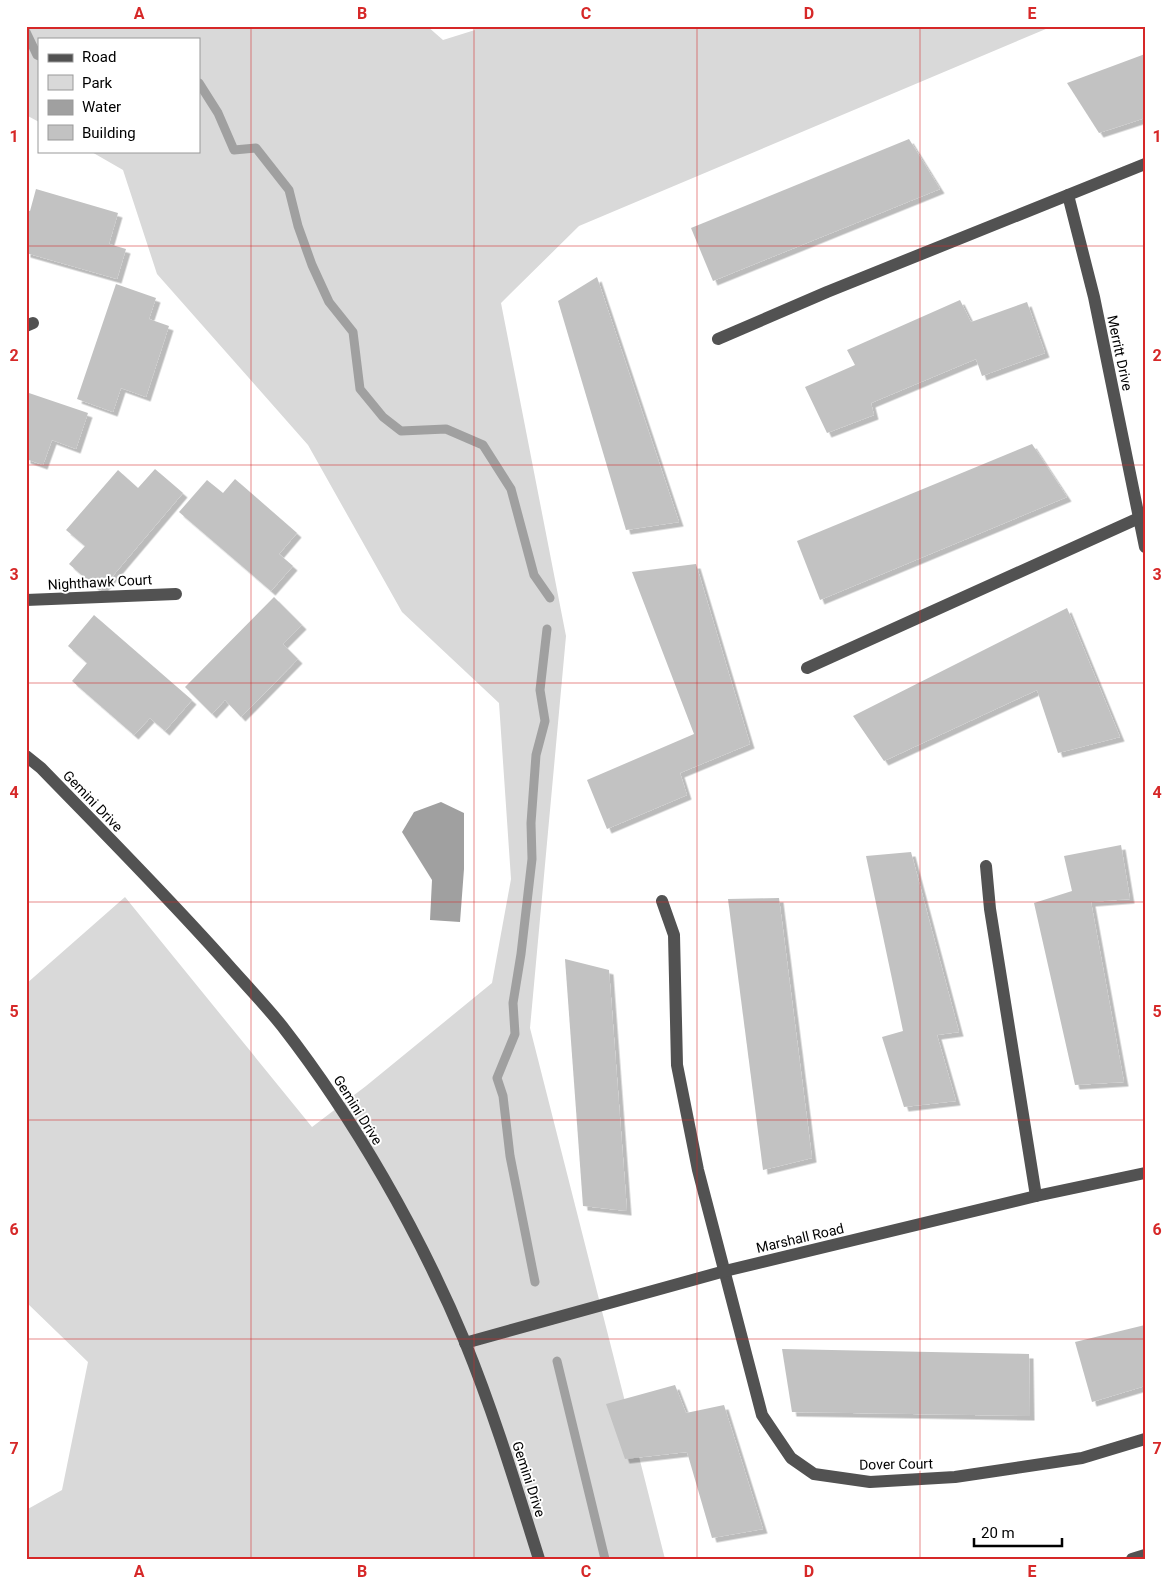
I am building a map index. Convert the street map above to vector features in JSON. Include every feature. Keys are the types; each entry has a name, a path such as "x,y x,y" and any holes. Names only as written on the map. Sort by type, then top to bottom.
{"street":[{"path":"718,338 1145,164"},
{"name":"Merritt Drive","path":"1068,195 1094,297 1145,547"},
{"path":"807,668 1139,518"},
{"name":"Nighthawk Court","path":"26,600 176,594"},
{"name":"Gemini Drive","path":"26,756 41,768 191,922 280,1024 351,1126 427,1258 465,1343 502,1443 539,1559"},
{"path":"986,866 991,919 1036,1196"},
{"name":"Dover Court","path":"662,901 674,936 677,1065 698,1170 762,1415 791,1458 814,1474 870,1482 955,1477 1082,1458 1145,1440"},
{"name":"Marshall Road","path":"465,1343 725,1271 1036,1196 1145,1173"},
{"path":"1132,1559 1145,1555"}],"green space":[{"path":"26,26 427,26 443,40 475,30 475,26 1053,26 579,226 501,303 566,636 530,1028 665,1559 26,1559 26,1510 62,1490 88,1362 26,1302 26,984 125,897 312,1127 366,1086 492,983 511,879 499,703 402,612 308,445 157,274 123,170 92,152 200,152 200,38 38,38 38,121 26,115"}],"water":[{"path":"441,802 464,813 464,869 460,922 430,920 432,880 402,832 414,812"}],"building":[{"path":"1145,54 1145,118 1099,133 1067,83"},
{"path":"909,139 940,189 713,281 691,228"},
{"path":"36,189 118,213 109,244 126,249 117,279 26,253 26,210 30,211"},
{"path":"597,277 679,522 626,530 558,301"},
{"path":"116,284 156,298 149,319 169,326 146,397 121,388 113,412 77,399"},
{"path":"960,300 971,322 1027,302 1045,353 982,376 976,359 871,403 874,415 827,433 805,387 855,365 847,350"},
{"path":"26,392 88,413 76,449 52,440 43,465 26,459"},
{"path":"1032,444 1067,497 820,600 797,541"},
{"path":"155,469 183,493 100,591 69,564 85,546 66,530 118,470 138,488"},
{"path":"235,479 297,533 279,554 293,566 271,591 179,512 207,480 223,493"},
{"path":"696,564 750,744 680,773 687,795 607,829 587,780 694,734 632,572"},
{"path":"274,597 302,625 283,644 298,659 241,717 225,700 212,714 185,687"},
{"path":"1067,608 1120,737 1058,753 1037,690 884,761 853,716"},
{"path":"94,615 192,700 165,731 150,718 134,735 72,681 87,663 68,646"},
{"path":"1121,845 1130,899 1091,902 1124,1082 1075,1085 1034,903 1072,891 1064,856"},
{"path":"911,852 959,1032 937,1035 956,1101 904,1107 882,1037 903,1031 866,856"},
{"path":"779,898 812,1158 763,1170 728,899"},
{"path":"565,959 609,970 627,1211 583,1206"},
{"path":"1145,1325 1145,1386 1092,1402 1075,1342"},
{"path":"782,1349 1029,1354 1030,1416 792,1412"},
{"path":"675,1385 686,1413 724,1405 763,1529 712,1538 687,1452 625,1459 606,1404"}],"waterway":[{"path":"26,32 38,56"},
{"path":"200,85 218,113 234,150 256,148 289,190 298,226 312,265 329,302 353,332 360,389 383,417 401,431 446,429 483,445 511,489 534,575 550,598"},
{"path":"535,1282 510,1156 503,1096 497,1078 515,1034 513,1003 521,954 532,859 531,823 536,755 545,721 540,690 547,629"},
{"path":"557,1361 605,1559"}]}
